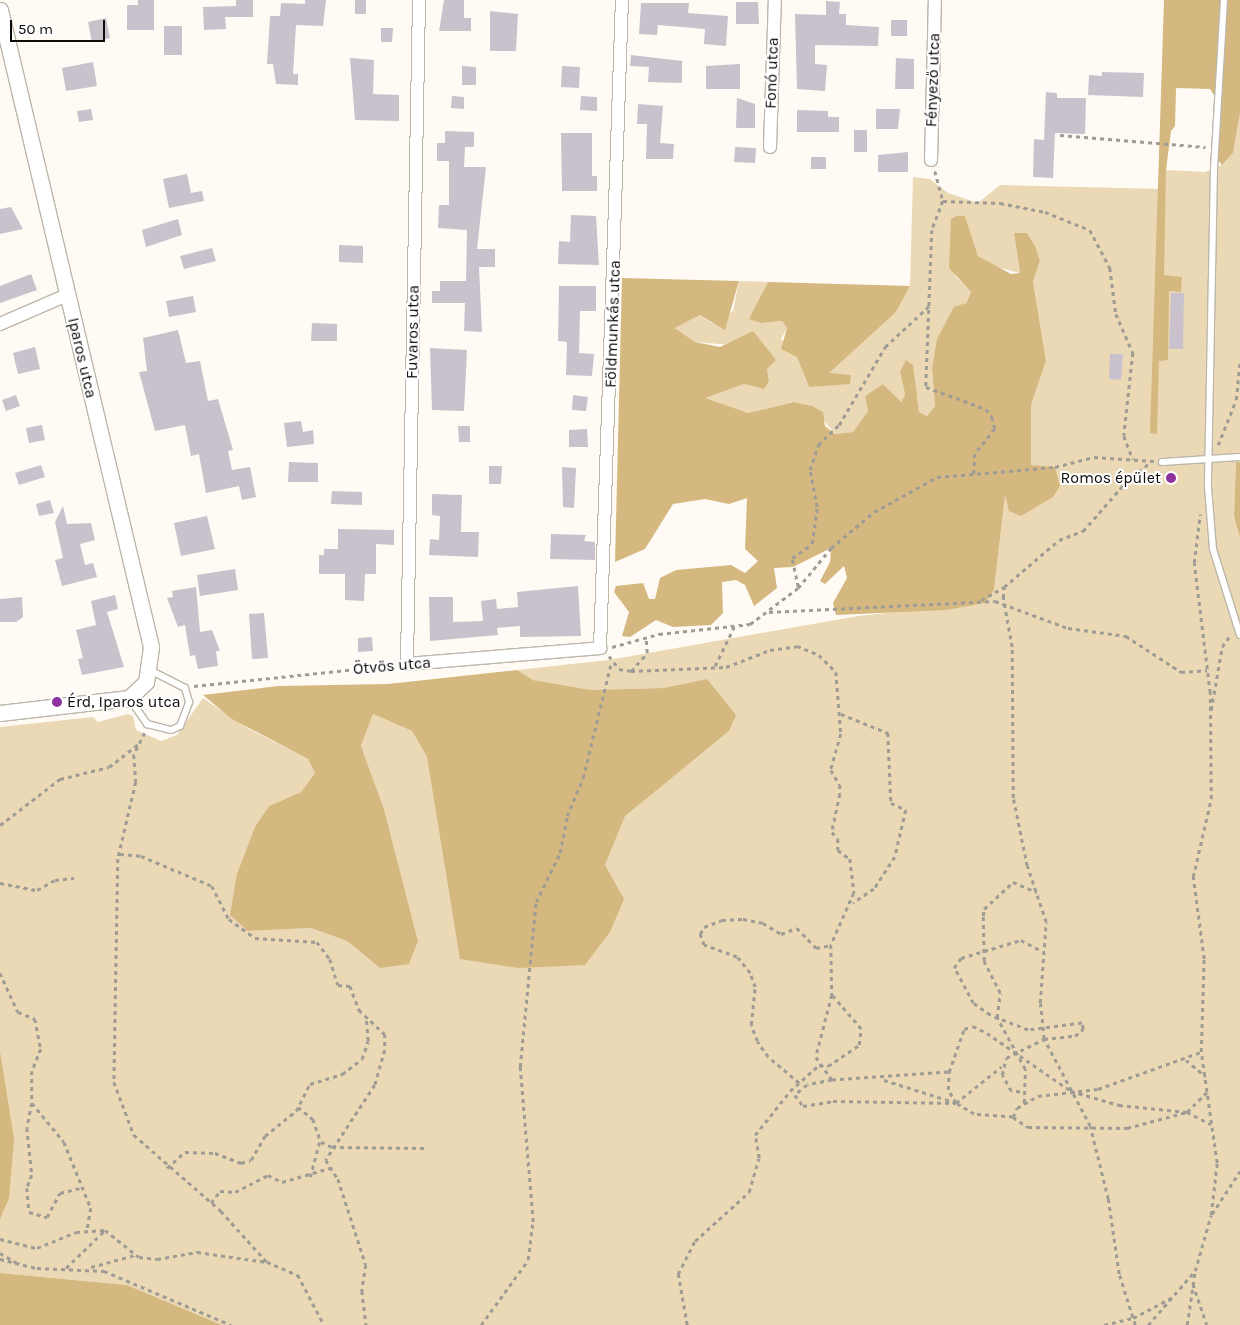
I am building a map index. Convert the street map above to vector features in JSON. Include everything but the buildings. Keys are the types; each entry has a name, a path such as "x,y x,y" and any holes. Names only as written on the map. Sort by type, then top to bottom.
{"street":[{"name":"Fuvaros utca","path":"407,664 419,0"},
{"name":"Földmunkás utca","path":"600,648 622,0"},
{"name":"Fonó utca","path":"770,146 775,0"},
{"name":"Fényező utca","path":"931,160 935,0"},
{"name":"Iparos utca","path":"0,10 151,647 151,671"},
{"path":"0,324 67,295"},
{"name":"Ötvös utca","path":"407,664 600,648"},
{"path":"0,714 129,698 151,671"}],"lane":[{"path":"1224,0 1215,148 1208,487 1213,549 1240,635"},
{"path":"1162,462 1240,457"},
{"path":"129,698 147,724 171,730 180,726 189,702 185,688 151,671"}],"path":[{"path":"1060,135 1215,148"},
{"path":"931,160 943,201 932,230 926,387 986,409 992,417 994,429 975,454 974,476"},
{"path":"943,201 1000,203 1045,212 1090,230 1110,268 1116,314 1133,353 1124,436 1133,459"},
{"path":"798,588 792,558 812,544 817,506 810,470 818,445 842,421 885,347 929,306"},
{"path":"1209,459 1225,433 1240,362"},
{"path":"481,1325 528,1260 533,1222 520,1068 536,902 560,853 567,816 583,778 611,663 606,647 646,638 734,627 769,612 798,588 832,548 890,501 938,477 974,476 1094,457 1162,462"},
{"path":"981,600 1004,587 1059,540 1083,531 1126,482 1152,461"},
{"path":"1187,1325 1195,1271 1211,1216 1217,1163 1207,1092 1207,1078 1201,1052 1204,959 1193,877 1211,799 1210,716 1207,670 1194,563 1195,532 1208,487"},
{"path":"1004,587 1014,710 1009,748 1013,798 1046,922 1042,951 1044,1040 1090,1126 1108,1199 1119,1274 1135,1325"},
{"path":"769,612 981,600 1005,606 1068,628 1126,636 1181,672 1207,670"},
{"path":"1210,716 1222,647 1238,624"},
{"path":"715,666 734,627"},
{"path":"632,671 647,653 646,638"},
{"path":"611,663 632,671 715,666 750,661 770,650 804,649 819,655 836,672 841,714 841,734 831,770 840,784 832,832 838,839 838,850 850,859 852,904"},
{"name":"Ötvös utca","path":"185,688 407,664"},
{"path":"832,1080 819,1066 816,1057 832,995 831,945 852,904 883,877 903,837 906,816 906,810 892,803 888,733 841,714"},
{"path":"0,824 60,779 109,766 144,741 147,724"},
{"path":"139,743 134,754 136,782 120,854 114,1082 134,1135 168,1168 212,1203 267,1262"},
{"path":"120,854 141,856 212,886 229,919 255,938 317,942 330,959 338,985 350,986 366,1016 385,1034 386,1050 375,1085 332,1147 326,1160 338,1180 366,1265 362,1291 366,1325"},
{"path":"0,883 37,890 74,878"},
{"path":"1024,1103 1020,1092 1024,1069 1017,1050 997,1018 1000,994 984,954 984,909 1014,882 1038,893"},
{"path":"800,1083 768,1058 757,1041 751,1025 755,987 750,973 737,957 704,944 700,934 722,920 743,919 763,923 781,934 797,928 816,948 831,945"},
{"path":"949,1072 880,1079 832,1080 799,1089 798,1103 956,1103 1001,1067 1017,1050 1044,1040 1075,1036 1083,1028 1076,1020 1043,1030 1028,1030 997,1018 973,1003 954,968 961,958 984,954 1021,940 1042,951"},
{"path":"0,972 18,1012 35,1019 41,1049 32,1071 32,1103 27,1128 32,1174 27,1188 29,1212 47,1217 60,1193 80,1188"},
{"path":"687,1325 678,1274 695,1241 749,1192 759,1158 755,1135 800,1083 819,1066 828,1066 859,1045 861,1029 832,995"},
{"path":"168,1168 185,1152 215,1153 241,1163 250,1160 265,1136 298,1107 310,1084 342,1074 362,1058 368,1042 366,1016"},
{"path":"956,1103 948,1090 949,1072 964,1029 973,1026 1017,1050 1071,1091 1119,1105 1187,1112 1212,1125"},
{"path":"1013,1117 1024,1103 1038,1096 1098,1089 1186,1060 1201,1052"},
{"path":"1186,1060 1207,1078"},
{"path":"1001,1067 1011,1091 1020,1092"},
{"path":"880,1079 956,1103 974,1114 1013,1117 1028,1127 1090,1126 1127,1128 1187,1112 1207,1092"},
{"path":"32,1103 64,1142 80,1188 92,1208 87,1230"},
{"path":"298,1107 313,1119 320,1140 310,1178"},
{"path":"320,1140 332,1147 426,1148"},
{"path":"212,1203 220,1191 235,1192 268,1175 282,1182 310,1178 330,1168"},
{"path":"1211,1216 1240,1171"},
{"path":"0,1239 37,1248 87,1230 105,1230 135,1255"},
{"path":"62,1270 77,1261 105,1230"},
{"path":"0,1259 23,1266 62,1270 88,1268 135,1255 157,1259 197,1252 267,1262 298,1276 324,1325"},
{"path":"0,1253 23,1266"},
{"path":"88,1268 155,1290 231,1325"},
{"path":"1148,1325 1195,1271"},
{"path":"1193,1284 1207,1325"},
{"path":"1104,1325 1134,1318 1173,1297"}],"shaded area":[{"path":"1164,0 1240,0 1240,113 1233,153 1222,165 1213,155 1218,110 1214,95 1210,89 1176,88 1175,126 1171,131 1166,170 1164,275 1182,277 1181,292 1169,291 1168,360 1159,361 1157,434 1150,433"},
{"path":"1240,113 1240,462 1236,462 1234,516 1240,538 1240,1325 222,1325 127,1285 0,1273 0,727 93,717 98,722 128,714 133,716 136,730 161,741 177,735 203,698 249,729 308,759 315,773 301,792 269,806 248,931 311,928 347,941 380,968 418,941 384,809 361,746 373,714 412,731 427,757 439,809 605,865 625,815 729,731 707,679 663,688 591,690 533,680 517,670 609,660 858,616 985,603 994,590 1005,493 1031,465 1031,405 1046,361 1033,280 1040,261 1014,233 1020,273 992,266 978,256 965,217 955,276 971,292 932,369 935,406 927,416 919,412 917,396 900,372 905,394 900,403 883,384 865,396 868,411 853,432 835,434 812,406 794,402 748,413 729,407 704,398 744,384 755,387 769,381 767,369 731,345 695,342 675,328 700,315 712,323 733,311 739,281 768,282 761,297 761,323 782,321 787,328 781,339 797,357 809,387 896,312 910,286 913,177 930,179 948,193 978,203 1000,185 1165,189 1166,170 1205,172 1222,165 1233,153"},
{"path":"957,216 965,216 978,256 1011,274 1020,273 1014,233 1027,233 1035,246 1040,261 1033,281 1046,361 1031,405 1031,465 1055,467 1060,486 1053,497 1021,516 1009,511 1005,495 994,590 985,603 946,610 836,615 833,603 847,578 844,566 825,584 820,581 830,562 831,548 793,567 774,568 777,588 754,606 745,585 736,580 722,582 723,613 711,625 673,627 656,620 630,637 622,636 629,612 614,592 616,586 643,583 649,599 655,599 660,578 676,570 731,565 745,573 758,561 745,549 747,498 729,504 705,499 673,504 645,549 615,562 622,278 739,281 725,330 700,315 675,328 695,342 720,347 753,331 776,360 767,369 769,381 764,389 744,384 705,398 748,413 794,402 812,406 823,412 825,426 835,434 853,432 868,411 865,396 883,384 901,402 905,394 900,372 906,360 913,365 919,412 927,416 935,406 932,369 937,339 954,307 966,303 971,292 949,268 951,219"},
{"path":"768,282 910,286 896,312 829,373 851,375 850,384 809,387 797,357 781,349 787,328 782,321 761,323 749,319"},
{"path":"1236,462 1240,462 1240,538 1234,516"},
{"path":"517,670 533,680 591,690 663,688 707,679 736,715 729,731 625,816 605,865 624,899 610,932 585,965 519,968 460,959 427,757 412,731 373,714 361,746 384,809 418,941 409,964 380,968 347,941 311,928 248,931 230,915 237,874 255,827 269,806 301,792 315,773 308,759 232,719 203,695 278,686 388,684"},
{"path":"0,1052 14,1139 9,1198 0,1219"},
{"path":"0,1273 127,1285 222,1325 0,1325"}],"place":[{"name":"Romos épület","path":"1171,478"},
{"name":"Érd, Iparos utca","path":"57,702"}]}
